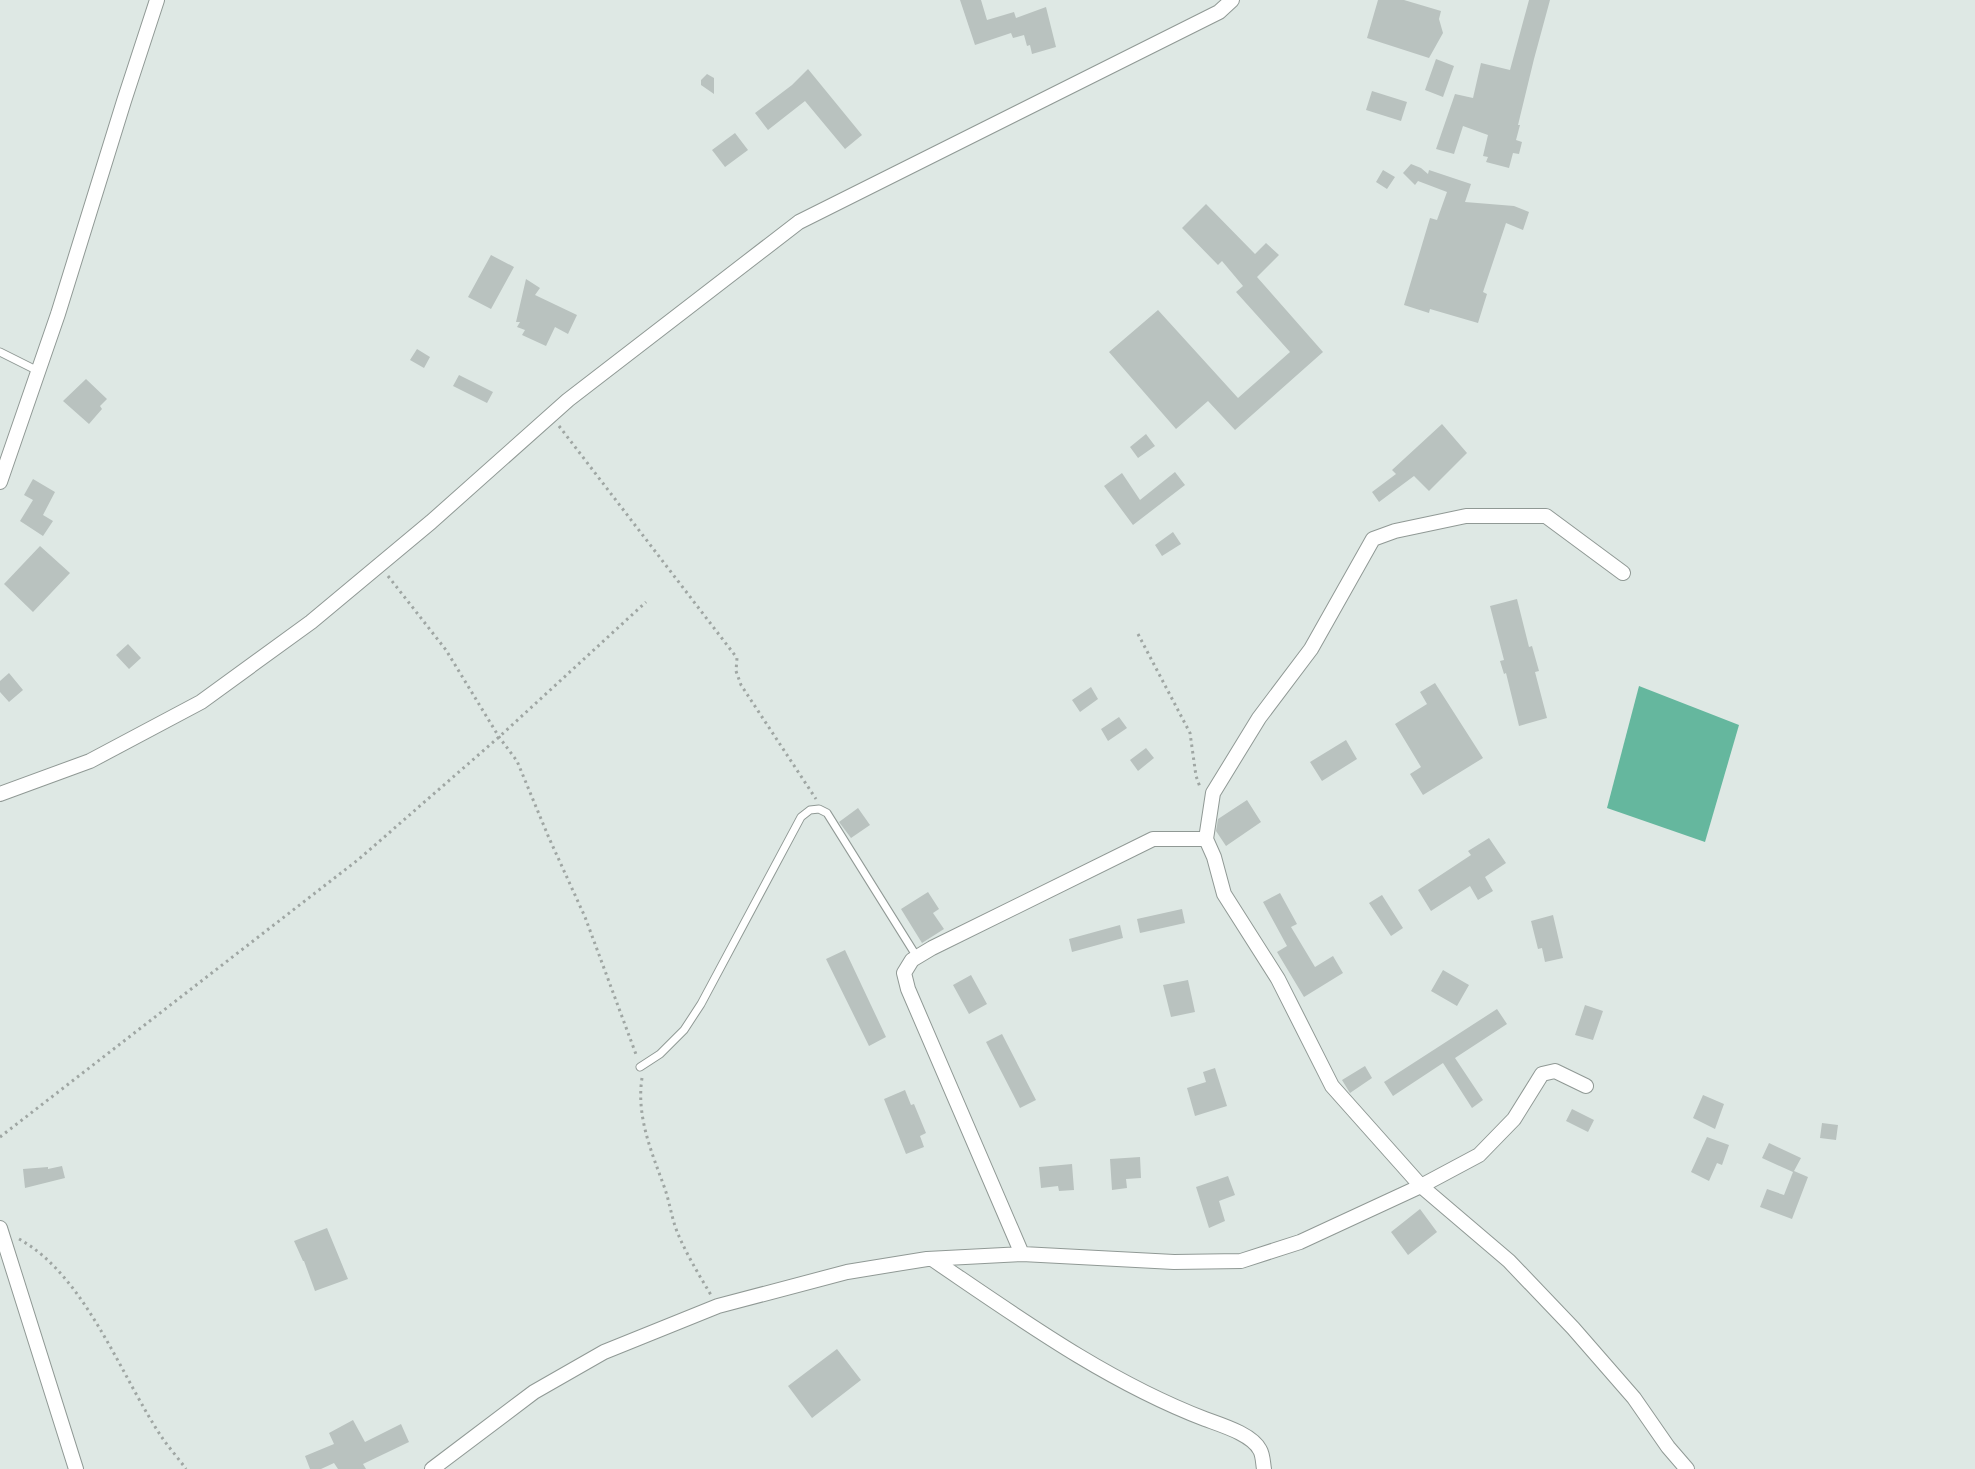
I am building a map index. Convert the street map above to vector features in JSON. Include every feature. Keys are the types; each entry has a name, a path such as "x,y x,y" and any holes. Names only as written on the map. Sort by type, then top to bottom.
{"street":[{"path":"0,482 58,314 157,0"},
{"path":"0,794 90,761 201,702 311,622 431,522 576,394 799,222 1219,12 1232,0"},
{"path":"1622,573 1546,516 1466,516 1395,531 1373,540 1311,649 1259,718 1213,793 1206,839 1214,857 1224,894 1278,979 1332,1086 1421,1186 1509,1261 1573,1328 1634,1398 1668,1447 1687,1469"},
{"path":"1022,1254 908,989 904,973 916,957 1017,905 1153,839 1206,839"},
{"path":"432,1469 534,1392 604,1352 707,1309 847,1272 932,1259 1022,1254 1174,1262 1241,1261 1300,1242 1421,1186 1479,1155 1514,1119 1542,1074 1555,1071 1586,1086"},
{"path":"0,1228 76,1469"},
{"path":"932,1259 1044,1335 1088,1361 1173,1407 1242,1433 1260,1450 1264,1469"}],"lane":[{"path":"0,352 38,371"},
{"path":"640,1067 660,1054 684,1030 718,976 800,817 810,810 819,809 827,814 916,957"}],"path":[{"path":"551,416 737,658 736,671 740,685 816,797 819,809"},
{"path":"380,565 446,650 499,737 517,761 537,812 585,917 640,1067 643,1076 640,1098 643,1124 669,1199 677,1232 697,1272 718,1306"},
{"path":"0,1137 359,859 499,737 646,602"},
{"path":"1138,634 1190,734 1196,776 1201,789 1211,805"},
{"path":"16,1237 32,1246 52,1264 79,1297 163,1439 186,1469"}],"shaded area":[{"path":"1639,686 1739,725 1705,842 1607,808"}],"building":[{"path":"960,0 981,0 987,20 1014,12 1016,18 1046,7 1056,47 1032,54 1030,45 1027,46 1024,35 1013,38 1011,33 975,45"},
{"path":"1378,0 1404,0 1441,11 1439,19 1443,33 1429,58 1367,38"},
{"path":"1529,0 1550,0 1518,125 1520,125 1516,140 1522,142 1519,154 1513,153 1509,168 1486,162 1488,157 1483,156 1488,135 1463,126 1454,154 1436,149 1455,94 1473,98 1481,63 1510,70"},
{"path":"1436,59 1454,66 1443,97 1425,90"},
{"path":"808,69 862,135 845,149 805,101 768,130 755,113 792,85"},
{"path":"707,74 714,78 714,94 701,85 701,80"},
{"path":"1372,91 1407,102 1401,121 1366,110"},
{"path":"735,133 748,150 725,167 712,150"},
{"path":"1411,164 1421,168 1428,174 1429,170 1471,184 1465,202 1514,206 1529,212 1523,230 1506,223 1483,292 1487,294 1478,323 1430,309 1429,313 1404,305 1430,218 1437,220 1447,192 1418,181 1415,185 1403,173"},
{"path":"1383,170 1395,177 1387,189 1376,182"},
{"path":"1206,204 1255,254 1266,243 1279,255 1257,277 1323,352 1235,430 1208,401 1176,429 1109,352 1158,310 1238,398 1290,352 1236,292 1243,286 1222,261 1218,265 1182,228"},
{"path":"491,255 514,267 491,309 468,297"},
{"path":"526,279 540,288 535,295 577,315 568,334 555,327 546,346 522,335 525,330 517,327 520,322 516,322"},
{"path":"417,349 430,357 424,368 410,360"},
{"path":"459,375 493,392 487,403 453,386"},
{"path":"86,379 107,399 100,406 102,409 89,424 63,401"},
{"path":"1442,424 1467,453 1429,491 1414,476 1379,502 1372,492 1396,474 1392,470"},
{"path":"1146,434 1155,446 1138,458 1130,447"},
{"path":"1175,472 1185,485 1133,525 1104,486 1122,473 1140,500"},
{"path":"33,479 55,492 43,515 53,521 43,536 20,521 33,500 24,495"},
{"path":"1173,532 1181,544 1162,556 1155,545"},
{"path":"40,546 70,573 33,612 4,584"},
{"path":"1517,599 1529,647 1532,646 1539,671 1535,672 1547,718 1519,726 1506,673 1504,674 1500,661 1504,660 1490,606"},
{"path":"128,644 141,658 129,669 116,655"},
{"path":"9,673 23,690 9,702 0,692 0,681"},
{"path":"1435,683 1483,758 1423,795 1410,774 1421,767 1395,724 1427,704 1420,692"},
{"path":"1091,687 1098,699 1080,712 1072,700"},
{"path":"1119,717 1127,728 1108,741 1101,729"},
{"path":"1346,740 1357,759 1322,781 1310,762"},
{"path":"1146,748 1154,758 1138,771 1130,760"},
{"path":"1247,800 1261,822 1226,846 1216,831 1218,819"},
{"path":"858,808 870,825 851,838 839,822"},
{"path":"1489,838 1506,863 1485,877 1493,891 1478,900 1470,886 1431,911 1418,890 1471,855 1468,851"},
{"path":"928,892 939,909 933,913 944,929 922,943 901,909"},
{"path":"1280,893 1297,924 1291,927 1315,967 1333,956 1343,973 1304,997 1277,952 1287,946 1263,902"},
{"path":"1382,895 1403,928 1391,936 1369,903"},
{"path":"1182,909 1185,923 1140,933 1137,919"},
{"path":"1553,915 1563,958 1545,962 1542,948 1538,949 1531,921"},
{"path":"1120,925 1123,938 1072,952 1069,939"},
{"path":"845,950 886,1037 869,1046 826,959"},
{"path":"1443,970 1469,985 1457,1006 1431,991"},
{"path":"971,975 987,1004 969,1014 953,985"},
{"path":"1188,980 1195,1012 1171,1017 1163,985"},
{"path":"1585,1005 1603,1011 1593,1040 1575,1035"},
{"path":"1497,1009 1507,1024 1455,1058 1483,1100 1472,1108 1443,1063 1393,1096 1384,1082"},
{"path":"1002,1034 1036,1100 1020,1108 986,1042"},
{"path":"1365,1066 1372,1078 1350,1093 1342,1080"},
{"path":"1215,1068 1227,1106 1195,1116 1187,1088 1206,1082 1203,1072"},
{"path":"905,1090 911,1105 914,1104 926,1133 920,1136 924,1147 906,1154 884,1099"},
{"path":"1703,1095 1724,1104 1715,1129 1693,1118"},
{"path":"1572,1109 1594,1120 1588,1132 1566,1121"},
{"path":"1822,1123 1838,1125 1836,1140 1820,1138"},
{"path":"1707,1137 1729,1145 1722,1165 1717,1163 1709,1181 1691,1172"},
{"path":"1769,1143 1801,1158 1794,1171 1808,1177 1792,1219 1760,1207 1767,1189 1784,1195 1793,1172 1762,1158"},
{"path":"1140,1157 1141,1178 1126,1179 1127,1188 1112,1190 1110,1159"},
{"path":"1072,1164 1074,1190 1059,1191 1058,1186 1041,1188 1039,1167"},
{"path":"62,1166 65,1178 25,1188 23,1169 48,1167 48,1169"},
{"path":"1228,1176 1235,1195 1219,1201 1225,1221 1209,1228 1196,1187"},
{"path":"1420,1209 1437,1232 1408,1255 1391,1232"},
{"path":"327,1228 348,1279 315,1291 294,1241"},
{"path":"837,1349 861,1380 812,1418 788,1386"},
{"path":"353,1420 365,1442 401,1424 409,1442 363,1464 366,1469 338,1469 334,1463 321,1469 310,1469 305,1456 334,1444 329,1433"}]}
